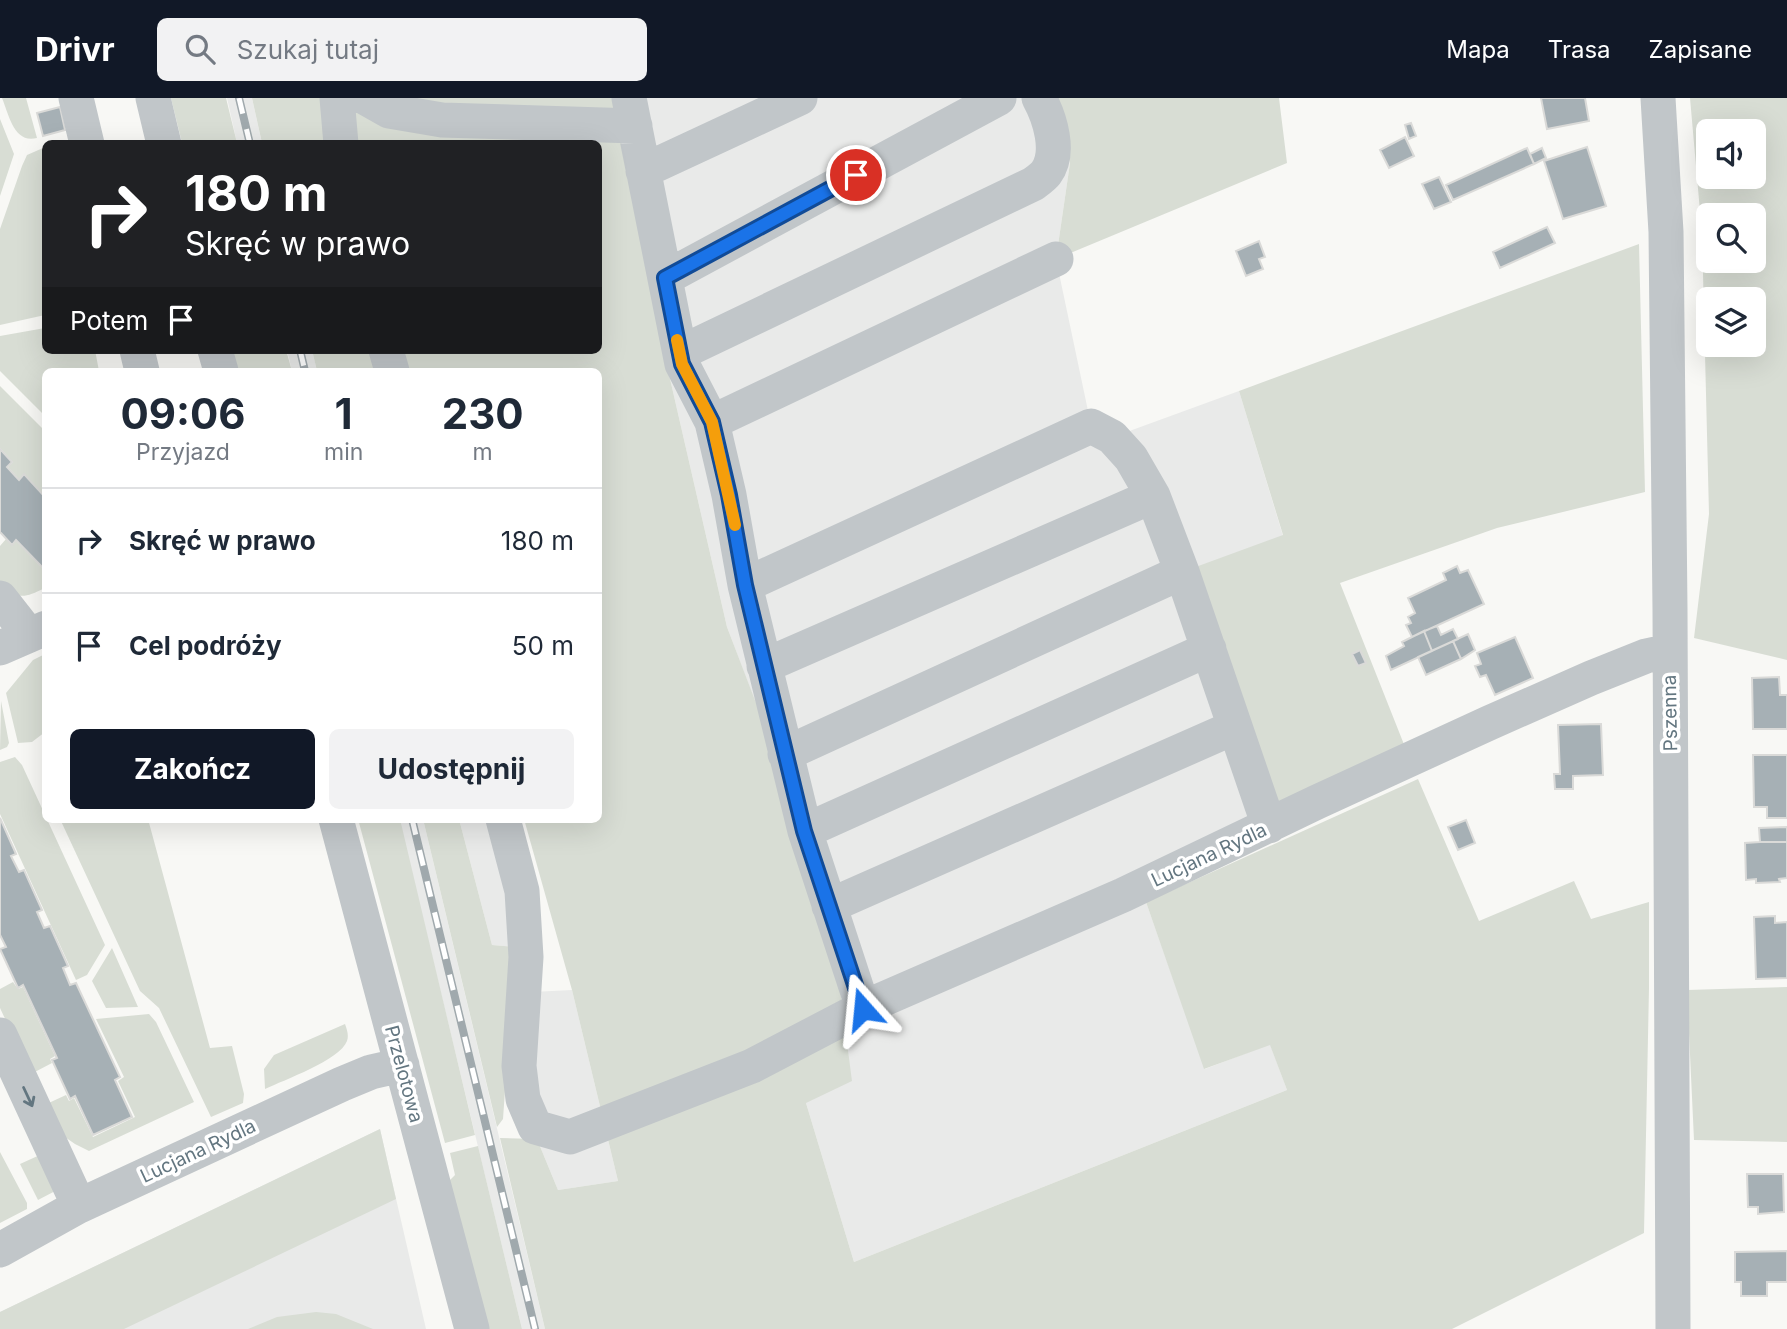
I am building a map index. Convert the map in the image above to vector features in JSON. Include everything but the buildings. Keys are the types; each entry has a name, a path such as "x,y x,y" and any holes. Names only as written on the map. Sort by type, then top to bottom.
{"street":[{"path":"76,98 86,140"},
{"path":"153,98 163,140"},
{"path":"337,98 341,140"},
{"path":"366,98 389,111 442,120 632,112 682,364 712,422 729,495 745,585 804,831 863,1009"},
{"path":"643,171 800,98"},
{"path":"665,278 999,98"},
{"path":"680,353 1033,184 1046,173 1052,158 1052,138 1040,98"},
{"name":"Pszenna","path":"1658,98 1666,232 1673,1329"},
{"path":"712,422 1056,259"},
{"path":"745,585 1091,426 1112,437 1131,458 1153,496 1209,649 1269,827"},
{"path":"764,666 1153,496"},
{"path":"785,754 1182,572"},
{"path":"0,598 25,637"},
{"path":"804,831 1209,649"},
{"name":"Lucjana Rydla","path":"504,823 522,891 526,957 519,1066 523,1099 535,1127 570,1137 752,1066 863,1009 1124,895 1317,802 1591,678 1646,656 1669,651"},
{"path":"829,906 1235,727"},
{"name":"Przelotowa","path":"337,823 472,1329"},
{"path":"0,1035 79,1206"},
{"name":"Lucjana Rydla","path":"0,1251 79,1206 342,1084 402,1065"}],"shaded area":[{"path":"2,98 26,98 37,138 29,139 18,132 10,120"},
{"path":"171,98 226,98 236,140 181,140"},
{"path":"227,98 252,98 261,140 236,140"},
{"path":"252,98 325,98 330,140 261,140"},
{"path":"351,98 613,98 654,309 727,627 805,831 829,906 852,1081 806,1103 854,1262 1287,1090 1270,1045 1204,1069 1146,902 1418,779 1479,921 1574,881 1591,919 1649,902 1644,1233 1452,1329 545,1329 500,1138 537,1139 558,1190 618,1181 572,990 525,823 602,823 602,368 399,368 396,354 602,354 602,140 356,140"},
{"path":"613,98 1052,98 1070,163 1056,259 1091,425 1113,437 1239,391 1283,536 1266,817 1146,902 1205,1069 1270,1044 1287,1090 854,1262 806,1103 804,831 727,627 654,309"},
{"path":"1052,98 1279,98 1287,163 1056,259 1070,163"},
{"path":"1690,98 1787,98 1787,660 1694,638 1709,514 1705,357 1766,357 1766,287 1703,287 1703,273 1766,273 1766,203 1699,203 1698,189 1766,189 1766,119 1696,119 1696,166"},
{"path":"0,119 14,154 0,196"},
{"path":"42,148 42,316 0,325 0,229 27,155"},
{"path":"1639,244 1645,492 1497,528 1340,583 1407,752 1266,817 1182,572 1283,535 1239,391"},
{"path":"42,329 42,354 96,354 98,368 42,368 42,413 0,371 0,336"},
{"path":"233,354 287,354 291,368 237,368"},
{"path":"288,354 313,354 316,368 291,368"},
{"path":"313,354 376,354 380,368 316,368"},
{"path":"0,386 42,428 42,494 24,474 19,479 8,467 13,462 0,448"},
{"path":"6,539 12,545 16,541 42,568 42,589 21,596 11,592 0,581 0,546"},
{"path":"42,656 42,734 32,742 18,743 6,693 33,660"},
{"path":"1,701 9,743 0,750"},
{"path":"15,757 22,765 42,808 42,823 49,823 105,945 87,975 76,980 0,814 0,762"},
{"path":"62,823 149,823 210,1048 232,1046 244,1094 243,1103 211,1117 159,1008 140,991"},
{"path":"359,823 401,823 475,1135 445,1143"},
{"path":"400,823 424,823 545,1329 522,1329"},
{"path":"424,823 460,823 492,945 515,947 503,1119 497,1127"},
{"path":"460,823 493,823 515,947 492,945"},
{"path":"112,948 138,1007 106,1008 92,981"},
{"path":"13,982 18,989 23,987 55,1056 50,1059 52,1063 31,1074 0,1008 0,989"},
{"path":"1787,987 1787,1142 1694,1140 1687,990"},
{"path":"572,990 618,1181 558,1190 537,1139 532,992"},
{"path":"149,1014 156,1022 194,1102 89,1151 49,1126 40,1107 66,1095 69,1101 74,1098 93,1137 135,1117 118,1081 124,1077 96,1019"},
{"path":"345,1024 347,1041 334,1055 265,1089 264,1069 274,1055"},
{"path":"380,1129 426,1329 0,1329 0,1312"},
{"path":"380,1129 396,1199 124,1329 0,1329 0,1312"},
{"path":"478,1146 522,1329 488,1329 448,1182 455,1175 450,1153"},
{"path":"0,1152 27,1203 27,1209 0,1223"},
{"path":"42,1154 59,1189 38,1200 20,1164"},
{"path":"316,1312 336,1314 373,1329 248,1329 277,1317"}],"railway":[{"path":"239,98 249,140"},
{"path":"301,354 304,368"},
{"path":"413,823 535,1329"}],"slow traffic":[{"path":"677,340 682,364 712,422 735,525"}],"route":[{"path":"856,175 665,278 682,364 712,422 729,495 745,585 804,831 863,1009"}]}
